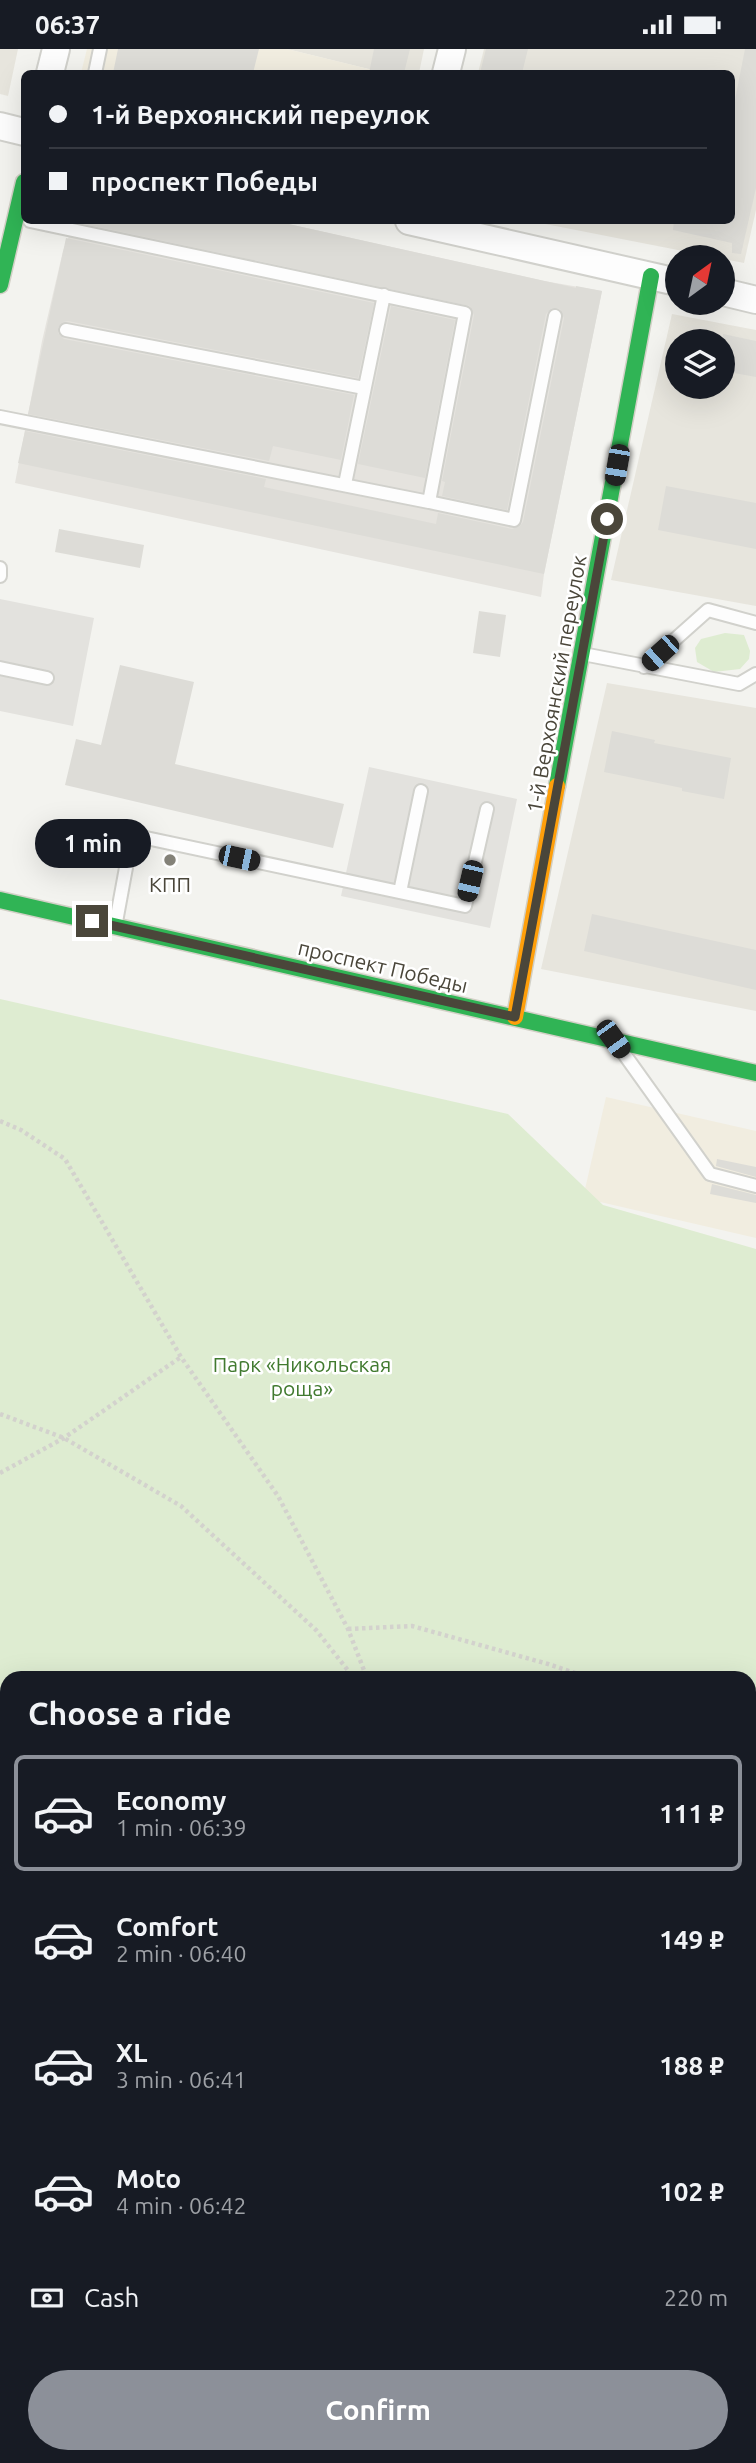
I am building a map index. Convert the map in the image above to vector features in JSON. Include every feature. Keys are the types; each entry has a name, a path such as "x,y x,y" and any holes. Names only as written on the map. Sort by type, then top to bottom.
{"street":[{"path":"51,70 56,49"},
{"path":"447,70 452,49"},
{"path":"0,126 21,131"},
{"path":"0,285 21,200"},
{"path":"422,224 665,279"},
{"name":"1-й Верхоянский переулок","path":"515,1017 651,276"},
{"path":"735,295 756,300"},
{"name":"проспект Победы","path":"0,901 756,1073"}],"lane":[{"path":"96,70 100,49"},
{"path":"47,224 465,313 429,502"},
{"path":"345,484 384,295"},
{"path":"0,417 514,520 555,316"},
{"path":"66,330 364,388"},
{"path":"0,568 0,576"},
{"path":"644,667 708,610 756,623"},
{"path":"583,654 739,684 756,674"},
{"path":"0,668 47,678"},
{"path":"400,892 421,791"},
{"path":"115,927 132,835 465,906 486,809"},
{"path":"613,1039 710,1174 756,1186"}],"path":[{"path":"0,1121 21,1130 65,1159 181,1357 278,1496 348,1629 364,1671"},
{"path":"0,1473 64,1438 181,1357"},
{"path":"0,1414 64,1438 181,1506 316,1630 348,1671"},
{"path":"348,1629 412,1626 569,1671"}],"shaded area":[{"path":"0,49 18,49 8,96 0,94"},
{"path":"87,49 287,49 373,70 82,70"},
{"path":"287,49 424,49 420,70 373,70"},
{"path":"484,49 756,49 756,210 744,263 735,261 735,245 665,245 665,247 545,224 735,224 735,70 479,70"},
{"path":"74,224 288,224 544,281 602,291 541,597 15,483 42,341 63,251"},
{"path":"672,315 756,330 756,606 611,580 665,345 665,399 735,399 735,329 669,329"},
{"path":"0,599 94,618 73,726 0,711"},
{"path":"607,683 756,708 756,1011 541,969"},
{"path":"369,767 517,799 490,928 341,896"},
{"path":"606,1097 756,1131 756,1238 583,1198"}],"green space":[{"path":"725,633 744,635 750,651 749,659 740,669 714,672 697,662 695,648 701,639"},
{"name":"Парк «Никольская роща»","path":"0,999 508,1114 603,1205 756,1249 756,1671 0,1671"}],"building":[{"path":"118,49 259,49 254,70 114,70"},
{"path":"374,49 410,49 405,70 370,70"},
{"path":"486,49 528,49 523,70 481,70"},
{"path":"745,49 756,49 756,188 741,254 735,253 735,245 732,243 673,230 674,224 735,224 735,100"},
{"path":"84,224 288,224 576,288 602,291 544,574 18,463 25,431 266,479 264,487 436,524 438,513 512,529 523,522 564,318 560,309 552,308 546,314 507,510 442,496 445,482 442,481 474,315 470,306"},
{"path":"66,238 374,303 358,378 68,321 58,328 58,333 64,339 354,395 341,460 273,446 269,461 28,414"},
{"path":"391,306 455,320 425,478 358,464"},
{"path":"735,337 756,341 756,377 735,373"},
{"path":"666,486 756,503 756,549 658,530"},
{"path":"59,529 144,545 140,568 55,552"},
{"path":"479,611 506,615 500,657 473,653"},
{"path":"120,665 194,682 175,764 344,804 333,848 65,785 76,739 101,745"},
{"path":"612,731 655,740 654,743 731,758 724,799 604,772"},
{"path":"592,914 756,950 756,990 584,951"},
{"path":"717,1159 756,1167 756,1177 716,1166"},
{"path":"712,1184 756,1195 756,1203 710,1194"}],"traffic: fast":[{"path":"0,285 21,195"},
{"path":"557,786 651,276"},
{"path":"0,900 756,1073"}],"traffic: slow":[{"path":"515,1017 557,786"}],"place":[{"name":"КПП","path":"170,860"}],"route":[{"path":"92,921 515,1017 607,519"}]}
